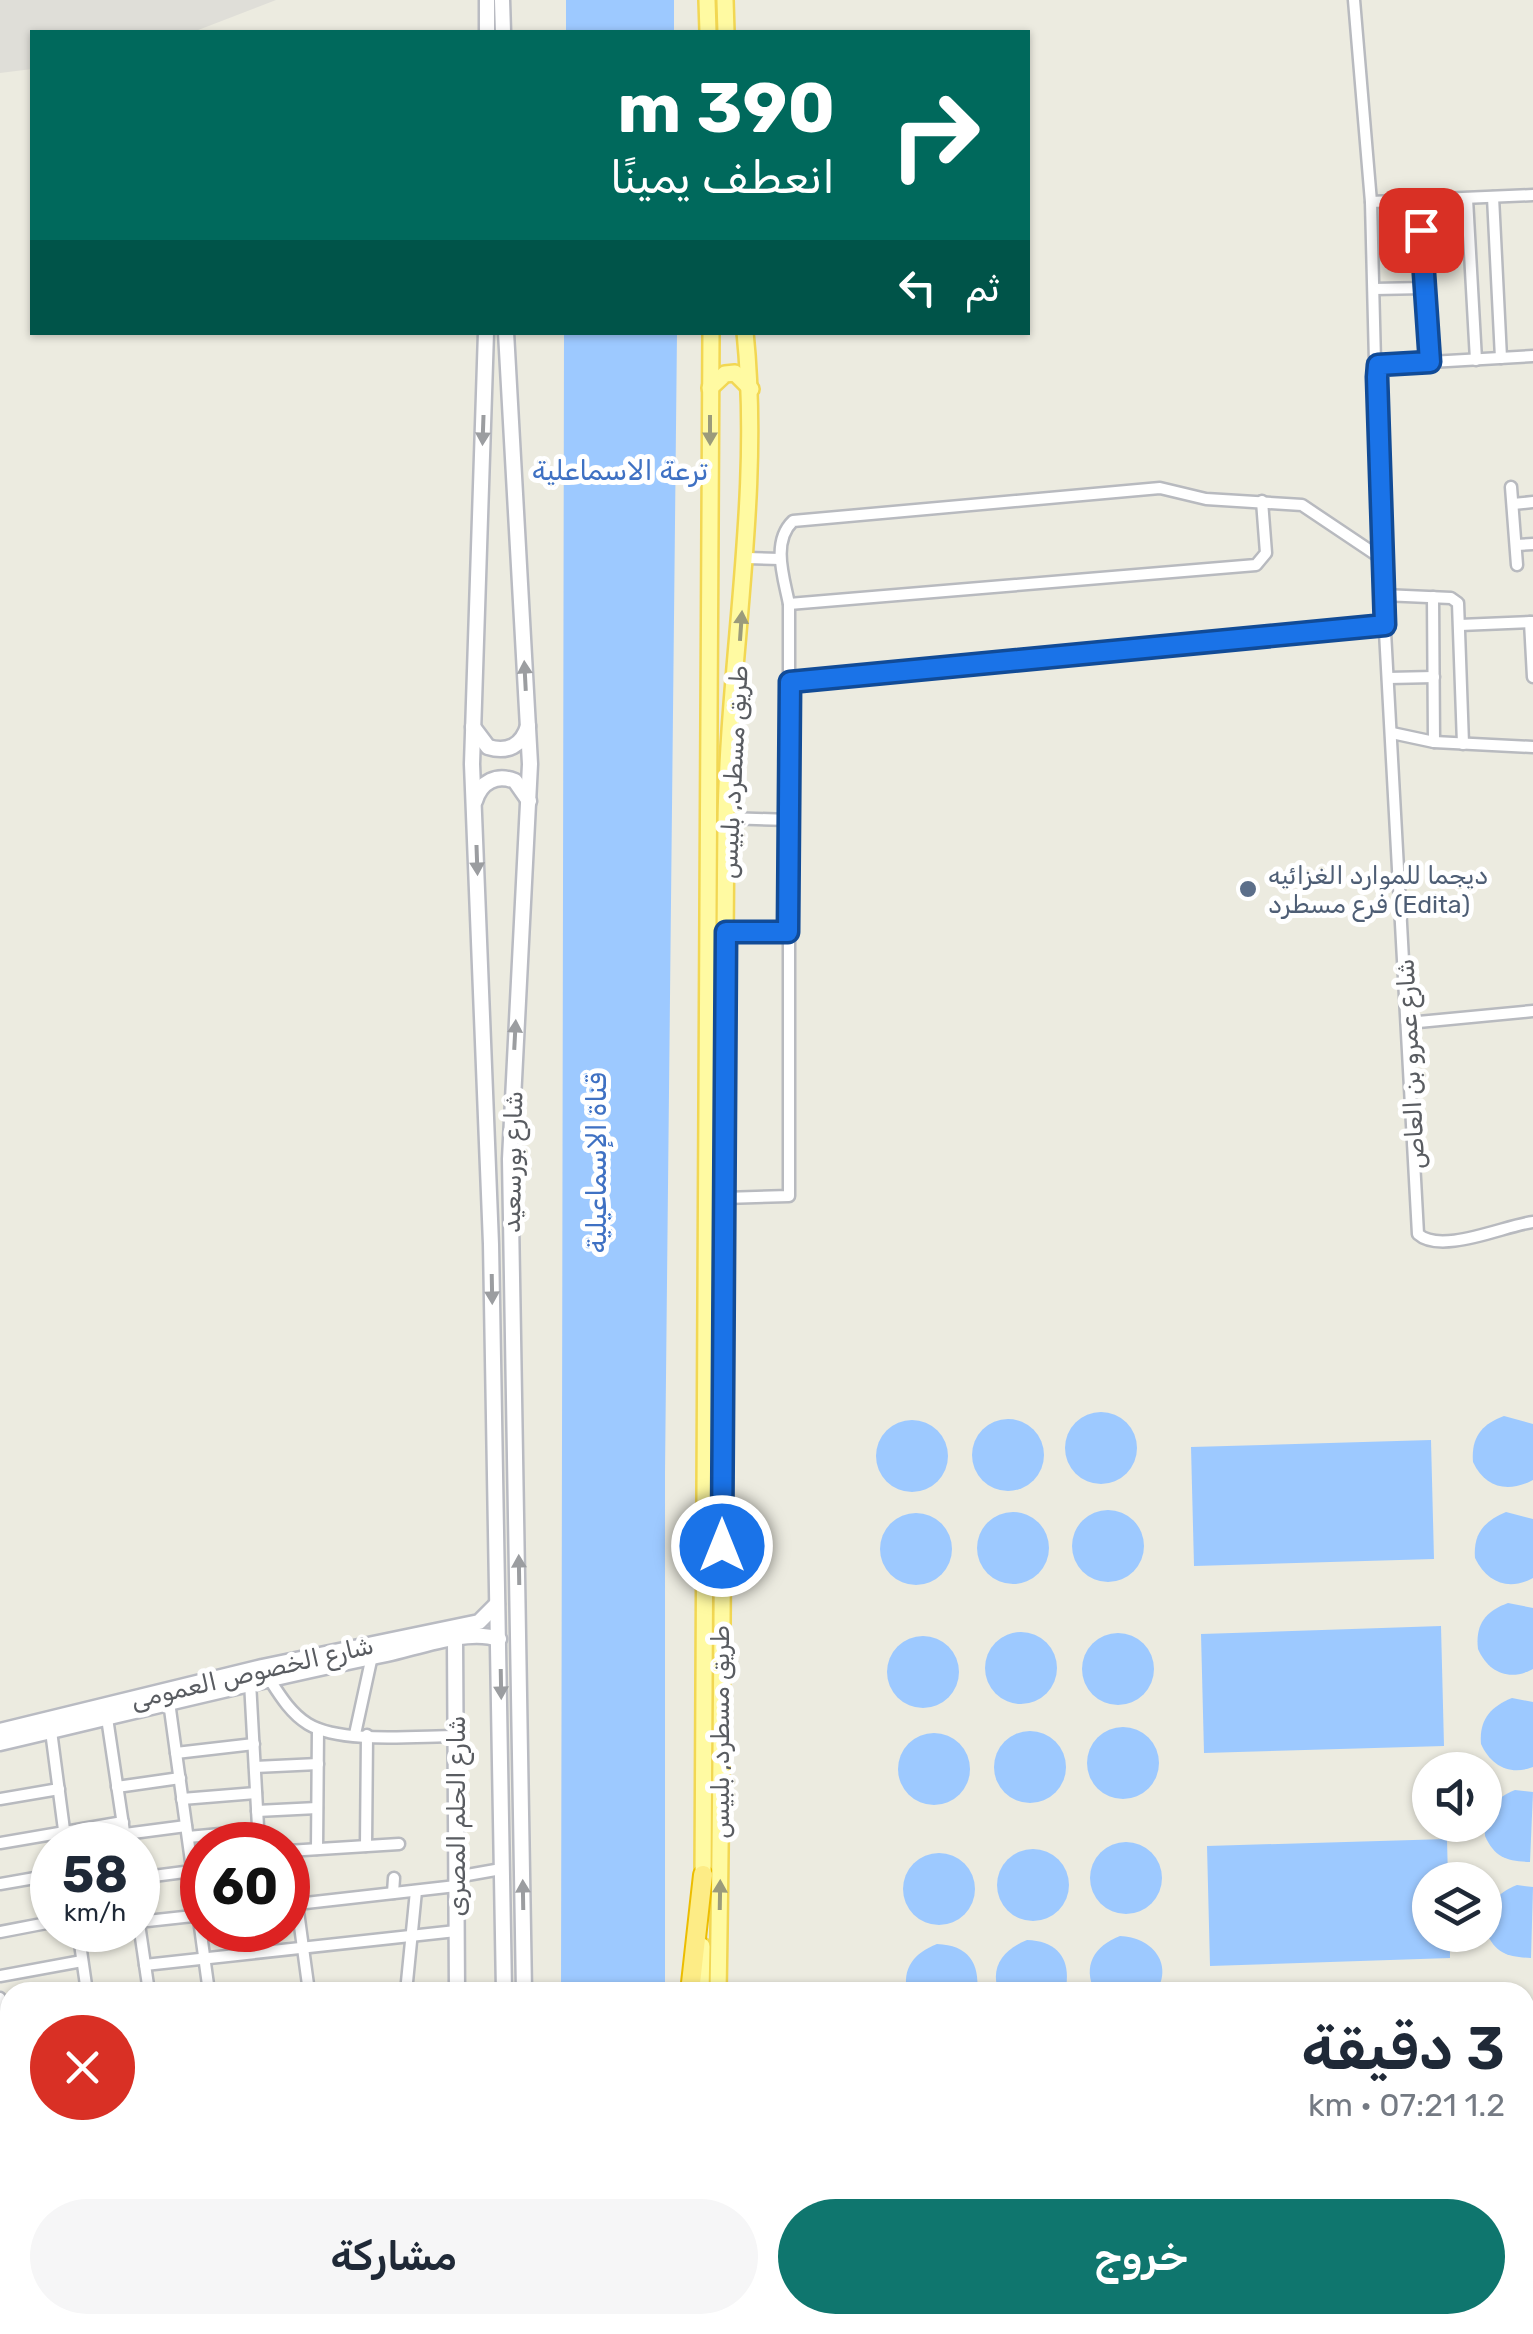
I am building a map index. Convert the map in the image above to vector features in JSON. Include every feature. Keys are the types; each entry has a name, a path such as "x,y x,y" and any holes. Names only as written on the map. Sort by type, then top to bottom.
{"highway":[{"path":"691,1982 703,1875"}],"main road":[{"path":"487,0 487,30"},
{"path":"502,0 503,30"},
{"path":"707,0 708,30"},
{"path":"725,0 726,30"},
{"name":"شارع بورسعيد","path":"486,335 473,726 491,1244 504,1982"},
{"name":"شارع بورسعيد","path":"506,335 530,802 510,1159 524,1982"},
{"name":"طريق مسطرد, بلبيس","path":"701,1982 710,335"},
{"name":"طريق مسطرد, بلبيس","path":"718,1982 726,818 746,558 751,388 745,335"},
{"path":"710,388 725,374 734,373 751,388"},
{"path":"473,726 481,742 496,750 513,747 528,726"},
{"path":"475,801 482,786 498,778 516,781 530,802"},
{"name":"شارع الخصوص العمومى","path":"0,1731 479,1622 497,1604"},
{"name":"شارع الخصوص العمومى","path":"0,1743 250,1682 265,1672 454,1640 487,1636 500,1639"},
{"name":"شارع الحلم المصرى","path":"454,1640 457,1982"}],"street":[{"name":"شارع عمرو بن العاص","path":"1354,0 1371,202 1381,558 1418,1230 1426,1240 1459,1239 1533,1222"},
{"path":"1371,202 1533,196"},
{"path":"1493,197 1501,358"},
{"path":"1467,199 1476,360"},
{"path":"1419,200 1430,362"},
{"path":"1374,289 1425,288"},
{"path":"1378,365 1533,356"},
{"path":"1511,486 1517,565"},
{"path":"724,1198 789,1196 789,604 780,559 782,537 793,521 1146,488 1206,499 1311,508 1381,558"},
{"path":"789,604 1256,565 1266,553 1262,501"},
{"path":"1512,504 1533,502"},
{"path":"1516,545 1533,544"},
{"path":"746,558 780,559"},
{"path":"1383,595 1456,600 1463,744"},
{"path":"1433,597 1434,742"},
{"path":"1460,624 1532,622 1533,676"},
{"path":"790,682 1385,625"},
{"path":"1388,678 1434,677"},
{"path":"1392,733 1434,742 1533,747"},
{"path":"726,818 790,820"},
{"path":"726,932 788,932"},
{"path":"1408,1022 1533,1011"},
{"path":"366,1846 361,1735 372,1656"},
{"path":"265,1672 296,1716 318,1729 361,1735 455,1736"},
{"path":"250,1682 258,1822"},
{"path":"169,1702 185,1822"},
{"path":"106,1718 123,1822"},
{"path":"317,1849 318,1729"},
{"path":"50,1732 63,1822"},
{"path":"176,1754 254,1744"},
{"path":"255,1767 318,1764"},
{"path":"117,1787 180,1778"},
{"path":"0,1799 58,1790"},
{"path":"182,1799 256,1794"},
{"path":"258,1811 317,1808"},
{"path":"0,1843 30,1838"},
{"path":"310,1849 398,1844"},
{"path":"310,1903 416,1891 501,1869"},
{"path":"0,1884 30,1878"},
{"path":"393,1894 394,1878"},
{"path":"407,1982 416,1891"},
{"path":"0,1932 30,1926"},
{"path":"310,1947 456,1931"},
{"path":"81,1952 85,1982"},
{"path":"143,1952 148,1982"},
{"path":"203,1952 208,1982"},
{"path":"145,1965 263,1952"},
{"path":"304,1952 308,1982"},
{"path":"0,1976 82,1962"}],"shaded area":[{"path":"0,0 276,0 198,30 30,30 30,69 0,73"}],"water":[{"path":"566,0 674,0 674,30 566,30"},
{"name":"ترعة الاسماعلية","path":"564,335 677,335 665,1472 665,1982 561,1982"},
{"path":"1101,1412 1115,1414 1127,1422 1135,1434 1135,1462 1127,1474 1115,1482 1101,1484 1087,1482 1075,1474 1067,1462 1065,1448 1067,1434 1075,1422 1087,1414"},
{"path":"1504,1416 1533,1424 1533,1480 1506,1487 1484,1478 1473,1462 1474,1445 1480,1433"},
{"path":"1008,1419 1022,1421 1034,1429 1042,1441 1042,1469 1034,1481 1022,1489 1008,1491 994,1489 982,1481 974,1469 972,1455 974,1441 982,1429 994,1421"},
{"path":"912,1420 926,1422 938,1430 946,1442 946,1470 938,1482 926,1490 912,1492 898,1490 886,1482 878,1470 876,1456 878,1442 886,1430 898,1422"},
{"path":"1431,1440 1434,1559 1194,1566 1191,1447"},
{"path":"1108,1510 1122,1512 1134,1520 1142,1532 1142,1560 1134,1572 1122,1580 1108,1582 1094,1580 1082,1572 1074,1560 1072,1546 1074,1532 1082,1520 1094,1512"},
{"path":"1013,1512 1027,1514 1039,1522 1047,1534 1047,1562 1039,1574 1027,1582 1013,1584 999,1582 987,1574 979,1562 977,1548 979,1534 987,1522 999,1514"},
{"path":"1506,1512 1533,1519 1533,1578 1516,1584 1492,1579 1475,1558 1482,1529"},
{"path":"916,1513 930,1515 942,1523 950,1535 950,1563 942,1575 930,1583 916,1585 902,1583 890,1575 882,1563 880,1549 882,1535 890,1523 902,1515"},
{"path":"1508,1603 1533,1608 1533,1669 1516,1675 1493,1669 1478,1649 1478,1632 1484,1620"},
{"path":"1441,1626 1444,1746 1204,1753 1201,1634"},
{"path":"1021,1632 1035,1634 1047,1642 1055,1654 1055,1682 1047,1694 1035,1702 1021,1704 1007,1702 995,1694 987,1682 985,1668 987,1654 995,1642 1007,1634"},
{"path":"1118,1633 1132,1635 1144,1643 1152,1655 1152,1683 1144,1695 1132,1703 1118,1705 1104,1703 1092,1695 1084,1683 1082,1669 1084,1655 1092,1643 1104,1635"},
{"path":"923,1636 937,1638 949,1646 957,1658 957,1686 949,1698 937,1706 923,1708 909,1706 897,1698 889,1686 887,1672 889,1658 897,1646 909,1638"},
{"path":"1512,1698 1533,1702 1533,1767 1502,1767 1502,1752 1486,1752 1481,1744 1482,1728 1498,1706"},
{"path":"1123,1727 1137,1729 1149,1737 1157,1749 1157,1777 1149,1789 1137,1797 1123,1799 1109,1797 1097,1789 1089,1777 1087,1763 1089,1749 1097,1737 1109,1729"},
{"path":"1030,1731 1044,1733 1056,1741 1064,1753 1064,1781 1056,1793 1044,1801 1030,1803 1016,1801 1004,1793 996,1781 994,1767 996,1753 1004,1741 1016,1733"},
{"path":"934,1733 948,1735 960,1743 968,1755 968,1783 960,1795 948,1803 934,1805 920,1803 908,1795 900,1783 898,1769 900,1755 908,1743 920,1735"},
{"path":"1515,1790 1533,1792 1530,1862 1503,1857 1489,1842 1502,1842 1502,1797"},
{"path":"1126,1842 1140,1844 1152,1852 1160,1864 1160,1892 1152,1904 1140,1912 1126,1914 1112,1912 1100,1904 1092,1892 1090,1878 1092,1864 1100,1852 1112,1844"},
{"path":"1447,1842 1448,1862 1412,1862 1412,1952 1450,1952 1450,1958 1210,1966 1207,1846"},
{"path":"1033,1849 1047,1851 1059,1859 1067,1871 1067,1899 1059,1911 1047,1919 1033,1921 1019,1919 1007,1911 999,1899 997,1885 999,1871 1007,1859 1019,1851"},
{"path":"939,1853 953,1855 965,1863 973,1875 973,1903 965,1915 953,1923 939,1925 925,1923 913,1915 905,1903 903,1889 905,1875 913,1863 925,1855"},
{"path":"1517,1885 1533,1887 1531,1958 1502,1951 1503,1893"},
{"path":"1120,1936 1141,1941 1161,1962 1161,1982 1091,1982 1090,1965 1103,1945"},
{"path":"1027,1940 1048,1944 1065,1963 1067,1982 996,1982 997,1967 1012,1948"},
{"path":"937,1944 957,1948 974,1964 976,1982 906,1982 908,1969 922,1952"}],"place":[{"name":"ديجما للموارد الغزائيه فرع مسطرد (Edita)","path":"1248,889"}],"route":[{"path":"722,1546 726,932 788,932 790,682 1385,625 1379,522 1378,365 1430,362 1421,230"}],"water label":[{"name":"قناة الإسماعيلية","path":"596,1163"}]}
